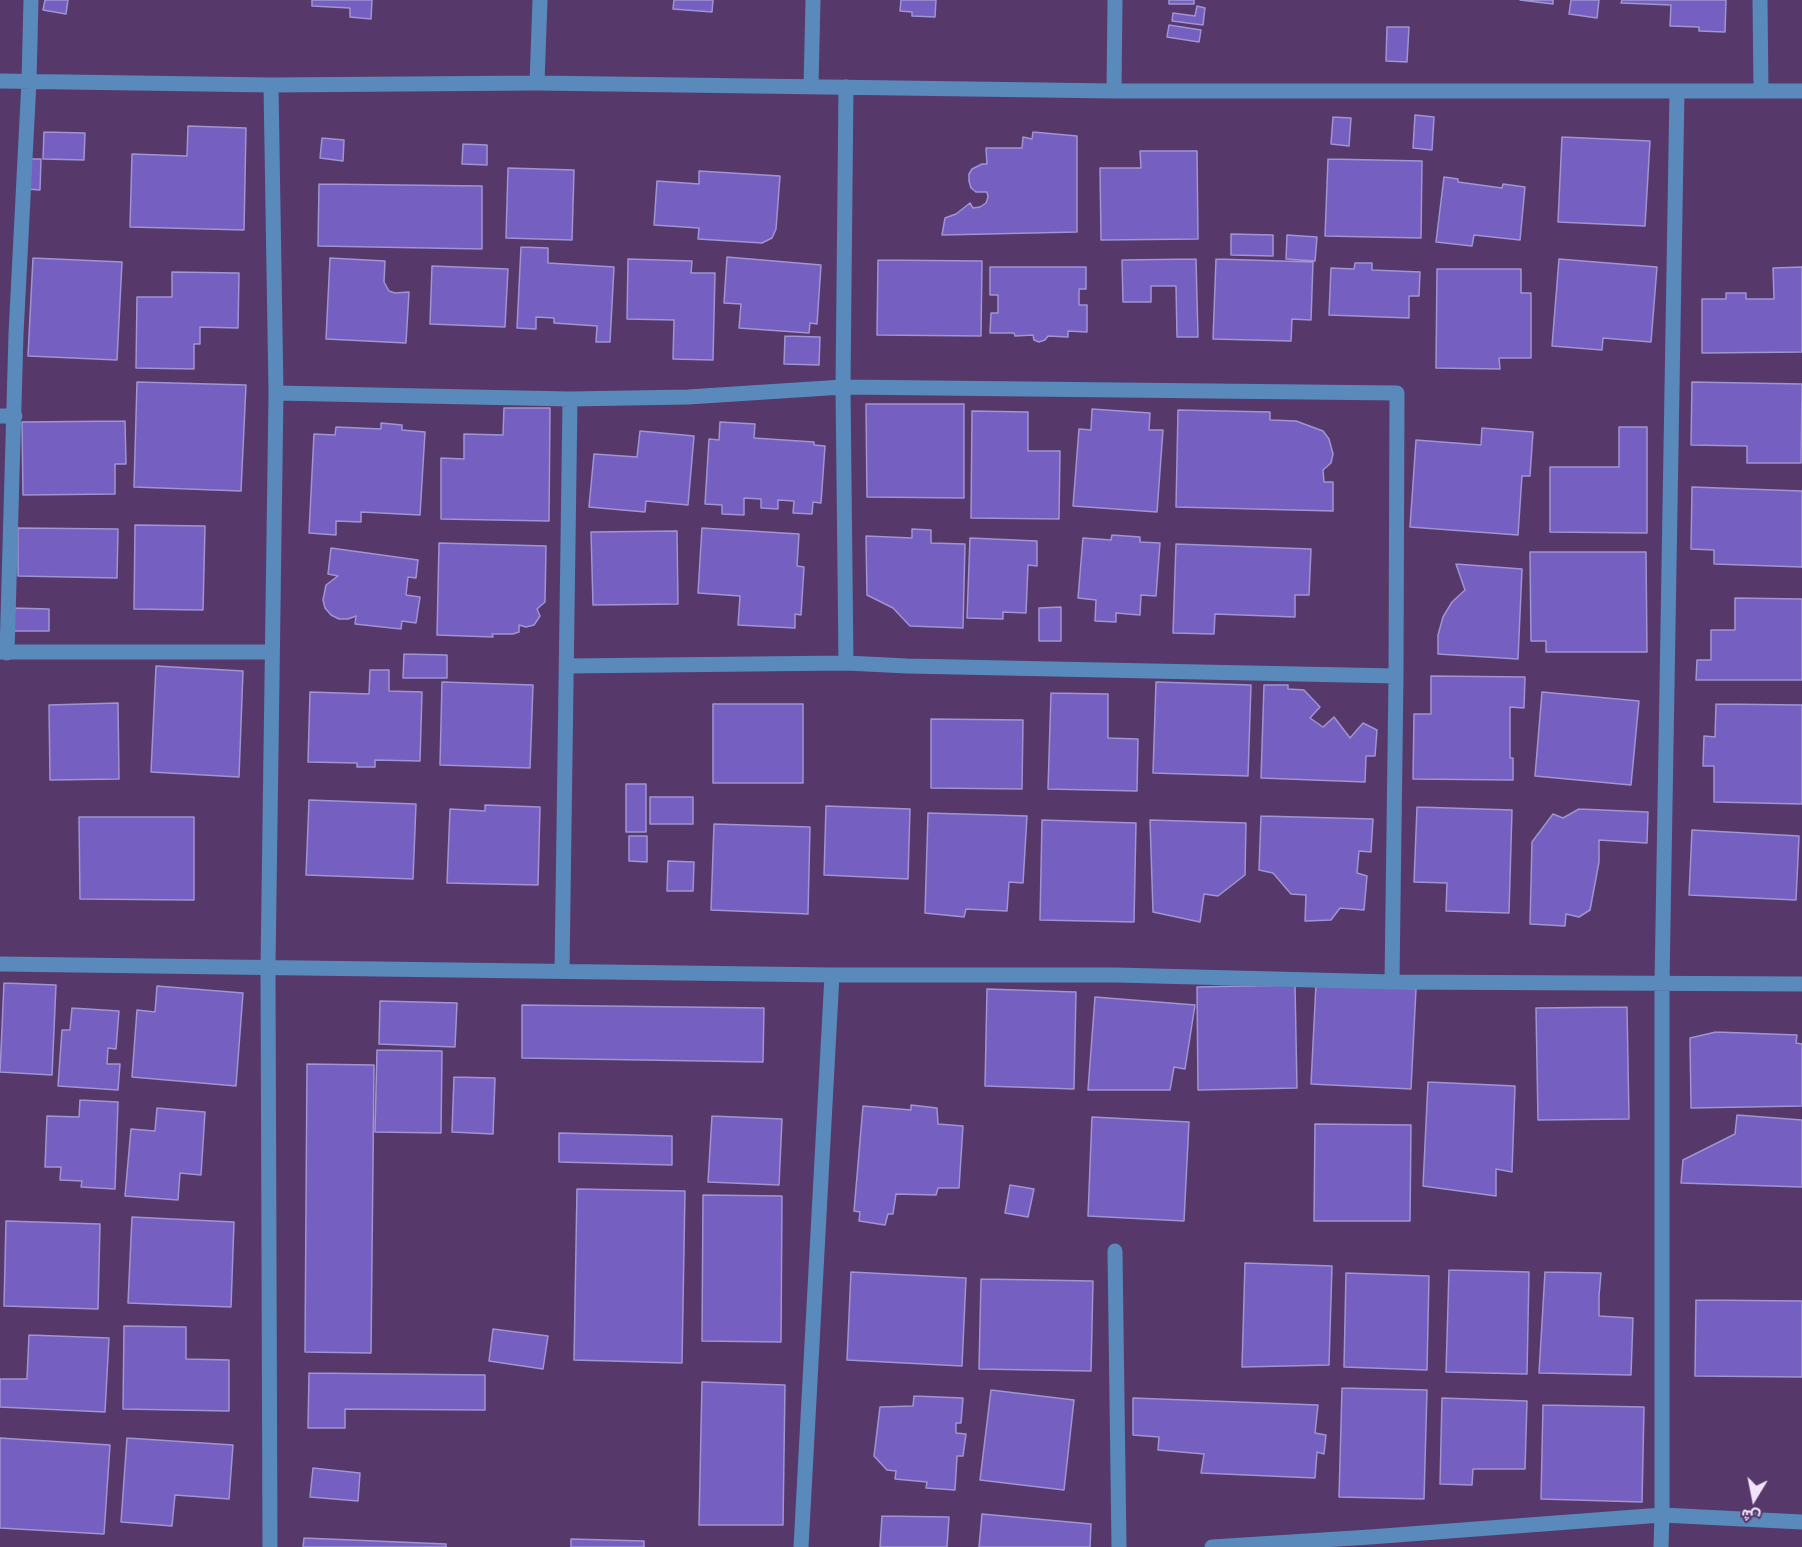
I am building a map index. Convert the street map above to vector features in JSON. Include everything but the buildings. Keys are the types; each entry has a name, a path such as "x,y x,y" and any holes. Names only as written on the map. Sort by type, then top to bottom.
{"street":[{"path":"31,0 17,322 8,416 4,653 272,652"},
{"path":"537,83 540,0"},
{"path":"811,87 813,0"},
{"path":"1114,91 1115,0"},
{"path":"1760,0 1761,91"},
{"path":"0,81 271,85 537,83 1114,91 1802,91"},
{"path":"270,1547 268,967 276,393 271,85"},
{"path":"846,87 843,387 846,663"},
{"path":"1661,1547 1662,984 1677,91"},
{"path":"276,393 570,399 688,397 843,387 1397,393 1392,982"},
{"path":"562,971 570,399"},
{"path":"566,666 846,663 1396,676"},
{"path":"0,963 832,975 1116,975 1392,982 1802,984"},
{"path":"801,1547 832,975"},
{"path":"1115,1251 1119,1547"},
{"path":"1212,1547 1370,1542 1662,1515 1802,1521"}]}
